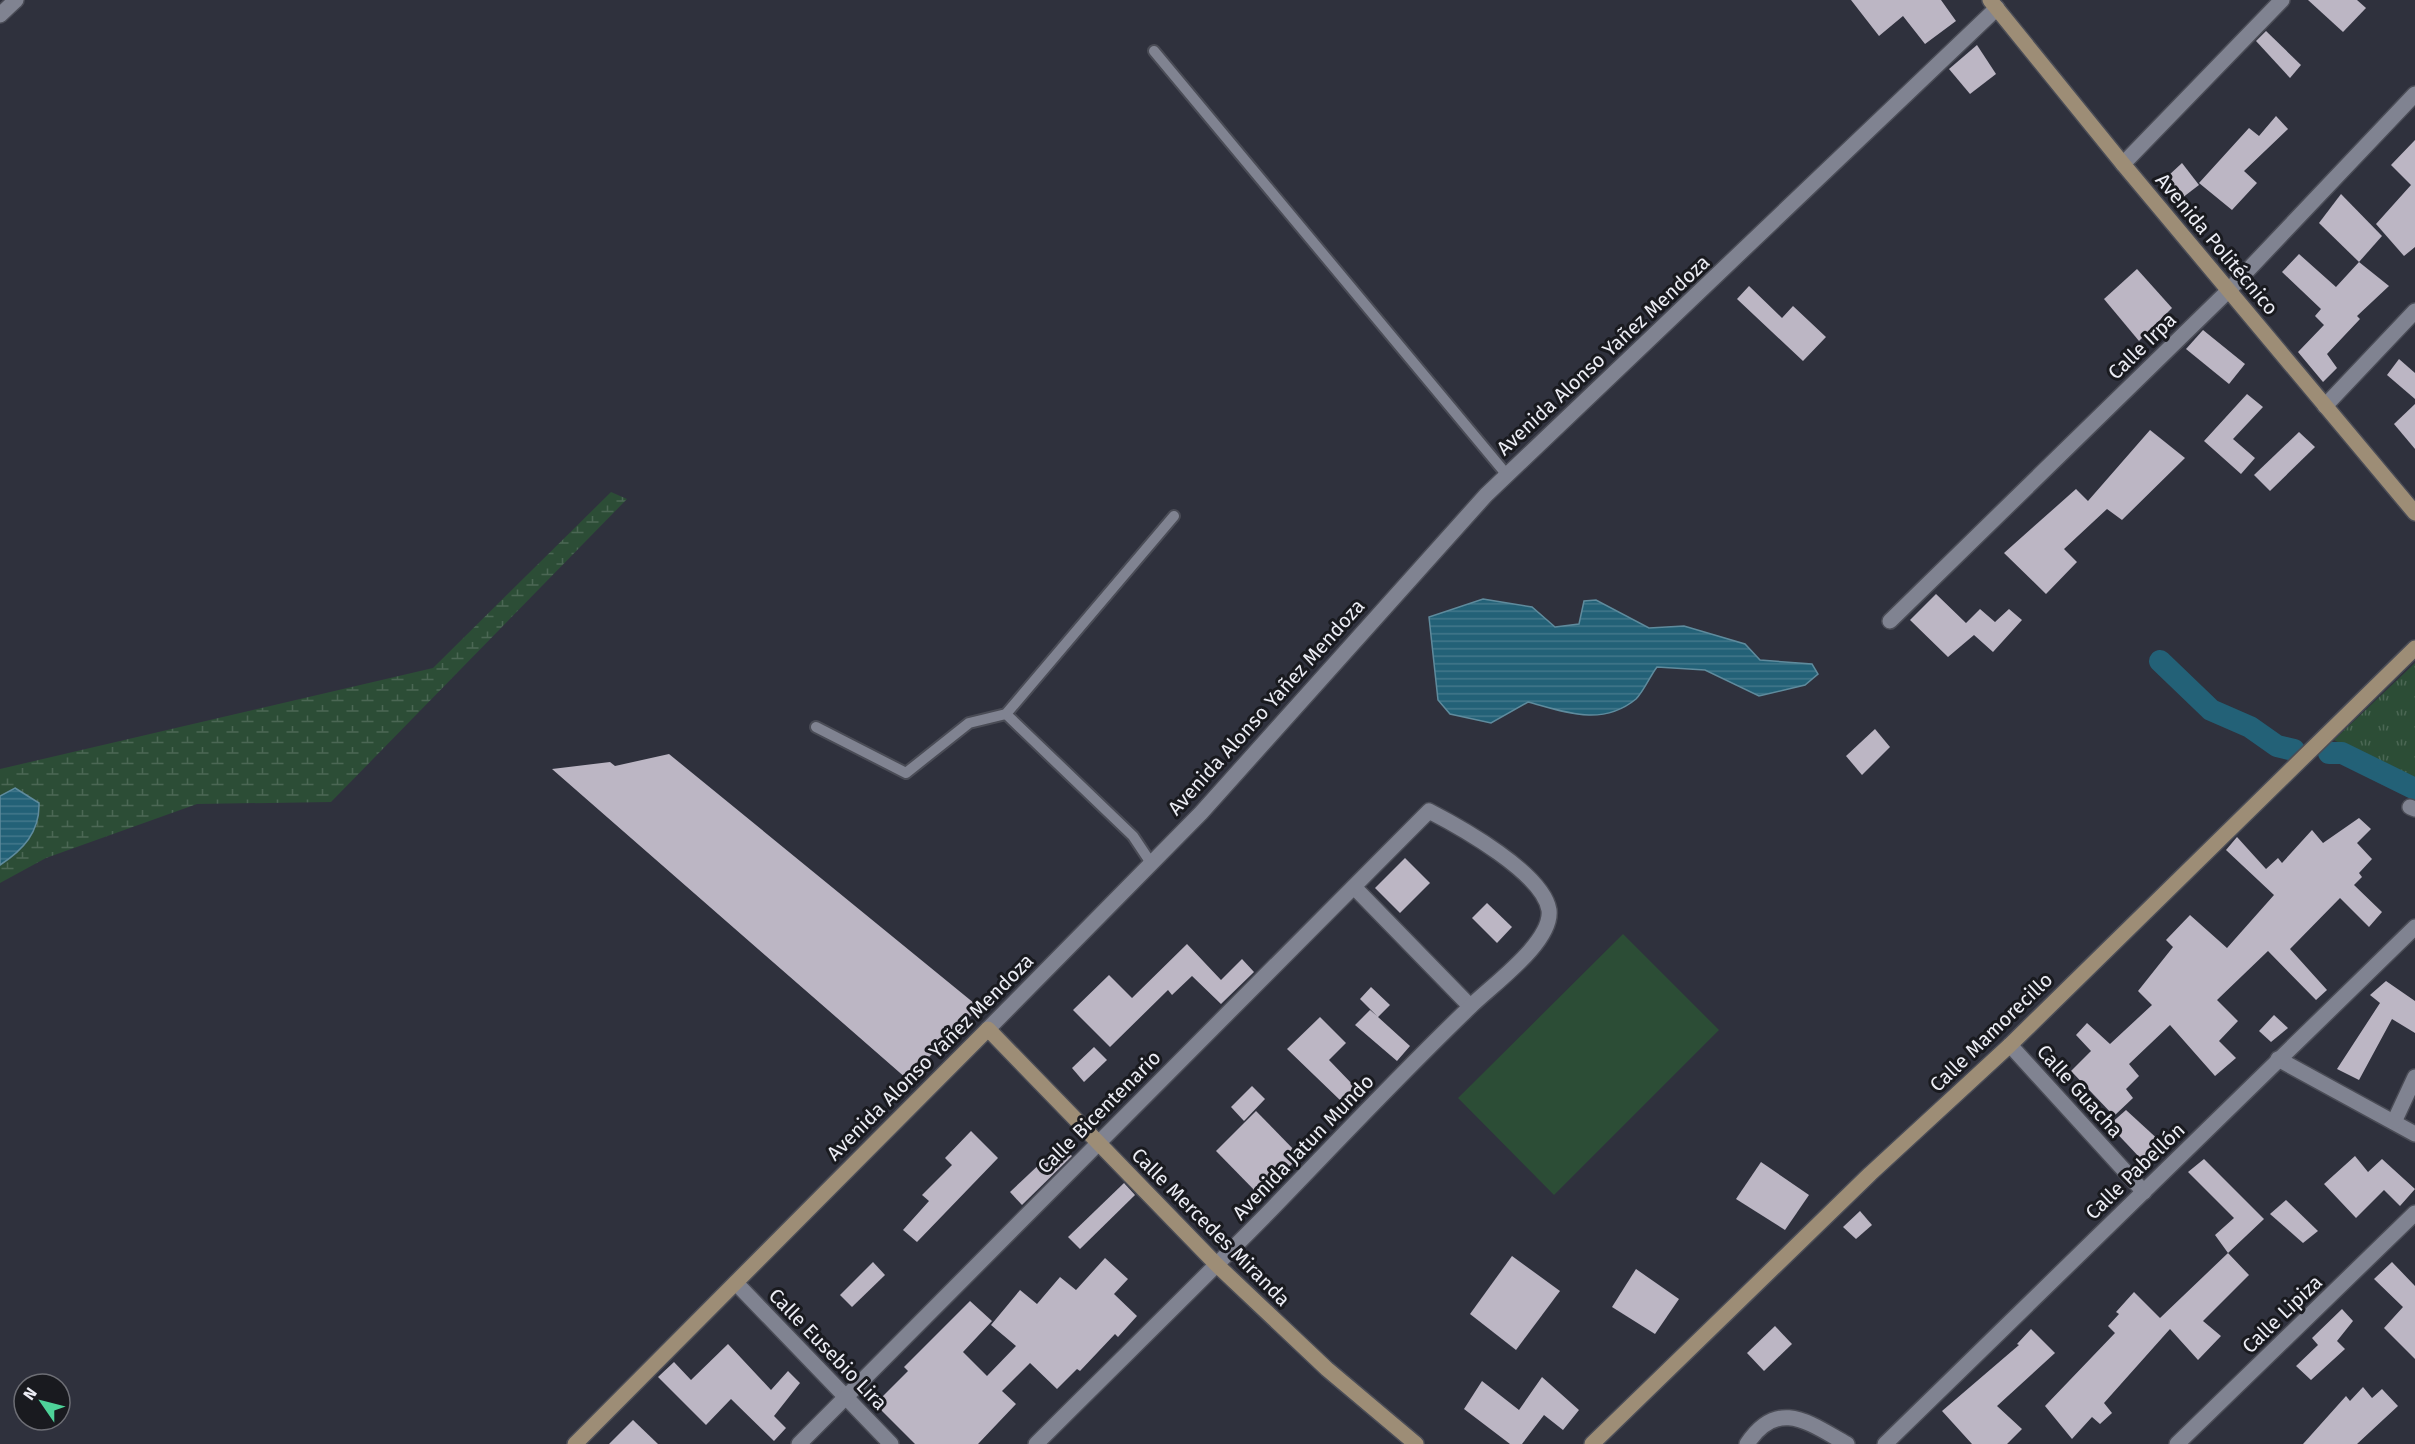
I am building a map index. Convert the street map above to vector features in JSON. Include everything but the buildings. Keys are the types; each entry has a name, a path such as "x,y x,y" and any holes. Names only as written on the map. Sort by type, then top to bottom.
{"street":[{"path":"0,15 16,0"},
{"path":"2123,164 2282,0"},
{"name":"Avenida Politécnico","path":"1993,4 2123,164 2415,513"},
{"name":"Avenida Alonso Yañez Mendoza","path":"575,1444 1201,813 1261,744 1311,692 1431,553 1507,475 1993,4"},
{"name":"Calle Irpa","path":"1890,621 2229,290 2415,94"},
{"path":"2325,406 2415,311"},
{"name":"Calle Mamorecillo","path":"1592,1444 1870,1174 2010,1045 2415,648"},
{"name":"Calle Bicentenario","path":"799,1444 1429,810 1485,841 1523,873 1539,890 1549,909 1547,929"},
{"path":"1353,887 1470,1006"},
{"name":"Calle Pabellón","path":"1885,1444 2415,927"},
{"name":"Avenida Jatun Mundo","path":"1036,1444 1216,1265 1470,1006 1533,947 1547,929"},
{"name":"Calle Mercedes Miranda","path":"988,1029 1216,1265 1327,1369 1416,1444"},
{"name":"Calle Guacha","path":"2010,1045 2144,1192"},
{"path":"2278,1059 2415,1134"},
{"path":"2394,1122 2415,1077"},
{"name":"Calle Lipiza","path":"2177,1444 2415,1214"},
{"name":"Calle Eusebio Lira","path":"736,1283 891,1444"},
{"path":"1747,1444 1758,1428 1772,1419 1788,1416 1805,1421 1847,1444"}],"lane":[{"path":"1154,51 1507,475"},
{"path":"816,727 906,773 969,723 1006,714 1174,516"},
{"path":"1006,714 1134,836 1151,863"}],"green space":[{"path":"611,492 627,499 331,802 197,804 46,858 0,883 0,769 433,668"},
{"path":"2415,663 2415,783 2334,740"},
{"path":"1623,934 1719,1030 1554,1195 1458,1098"}],"water":[{"path":"1483,599 1532,607 1555,627 1579,624 1584,601 1596,600 1649,628 1684,626 1745,644 1760,660 1812,664 1818,674 1805,685 1759,696 1705,670 1657,667 1636,699 1610,713 1583,715 1528,702 1491,723 1450,714 1438,700 1429,617"},
{"path":"15,788 39,803 39,813 37,823 23,846 0,865 0,796"}],"waterway":[{"path":"2160,661 2211,710 2250,727 2277,746 2294,750"},
{"path":"2329,753 2342,753 2415,789"}]}
